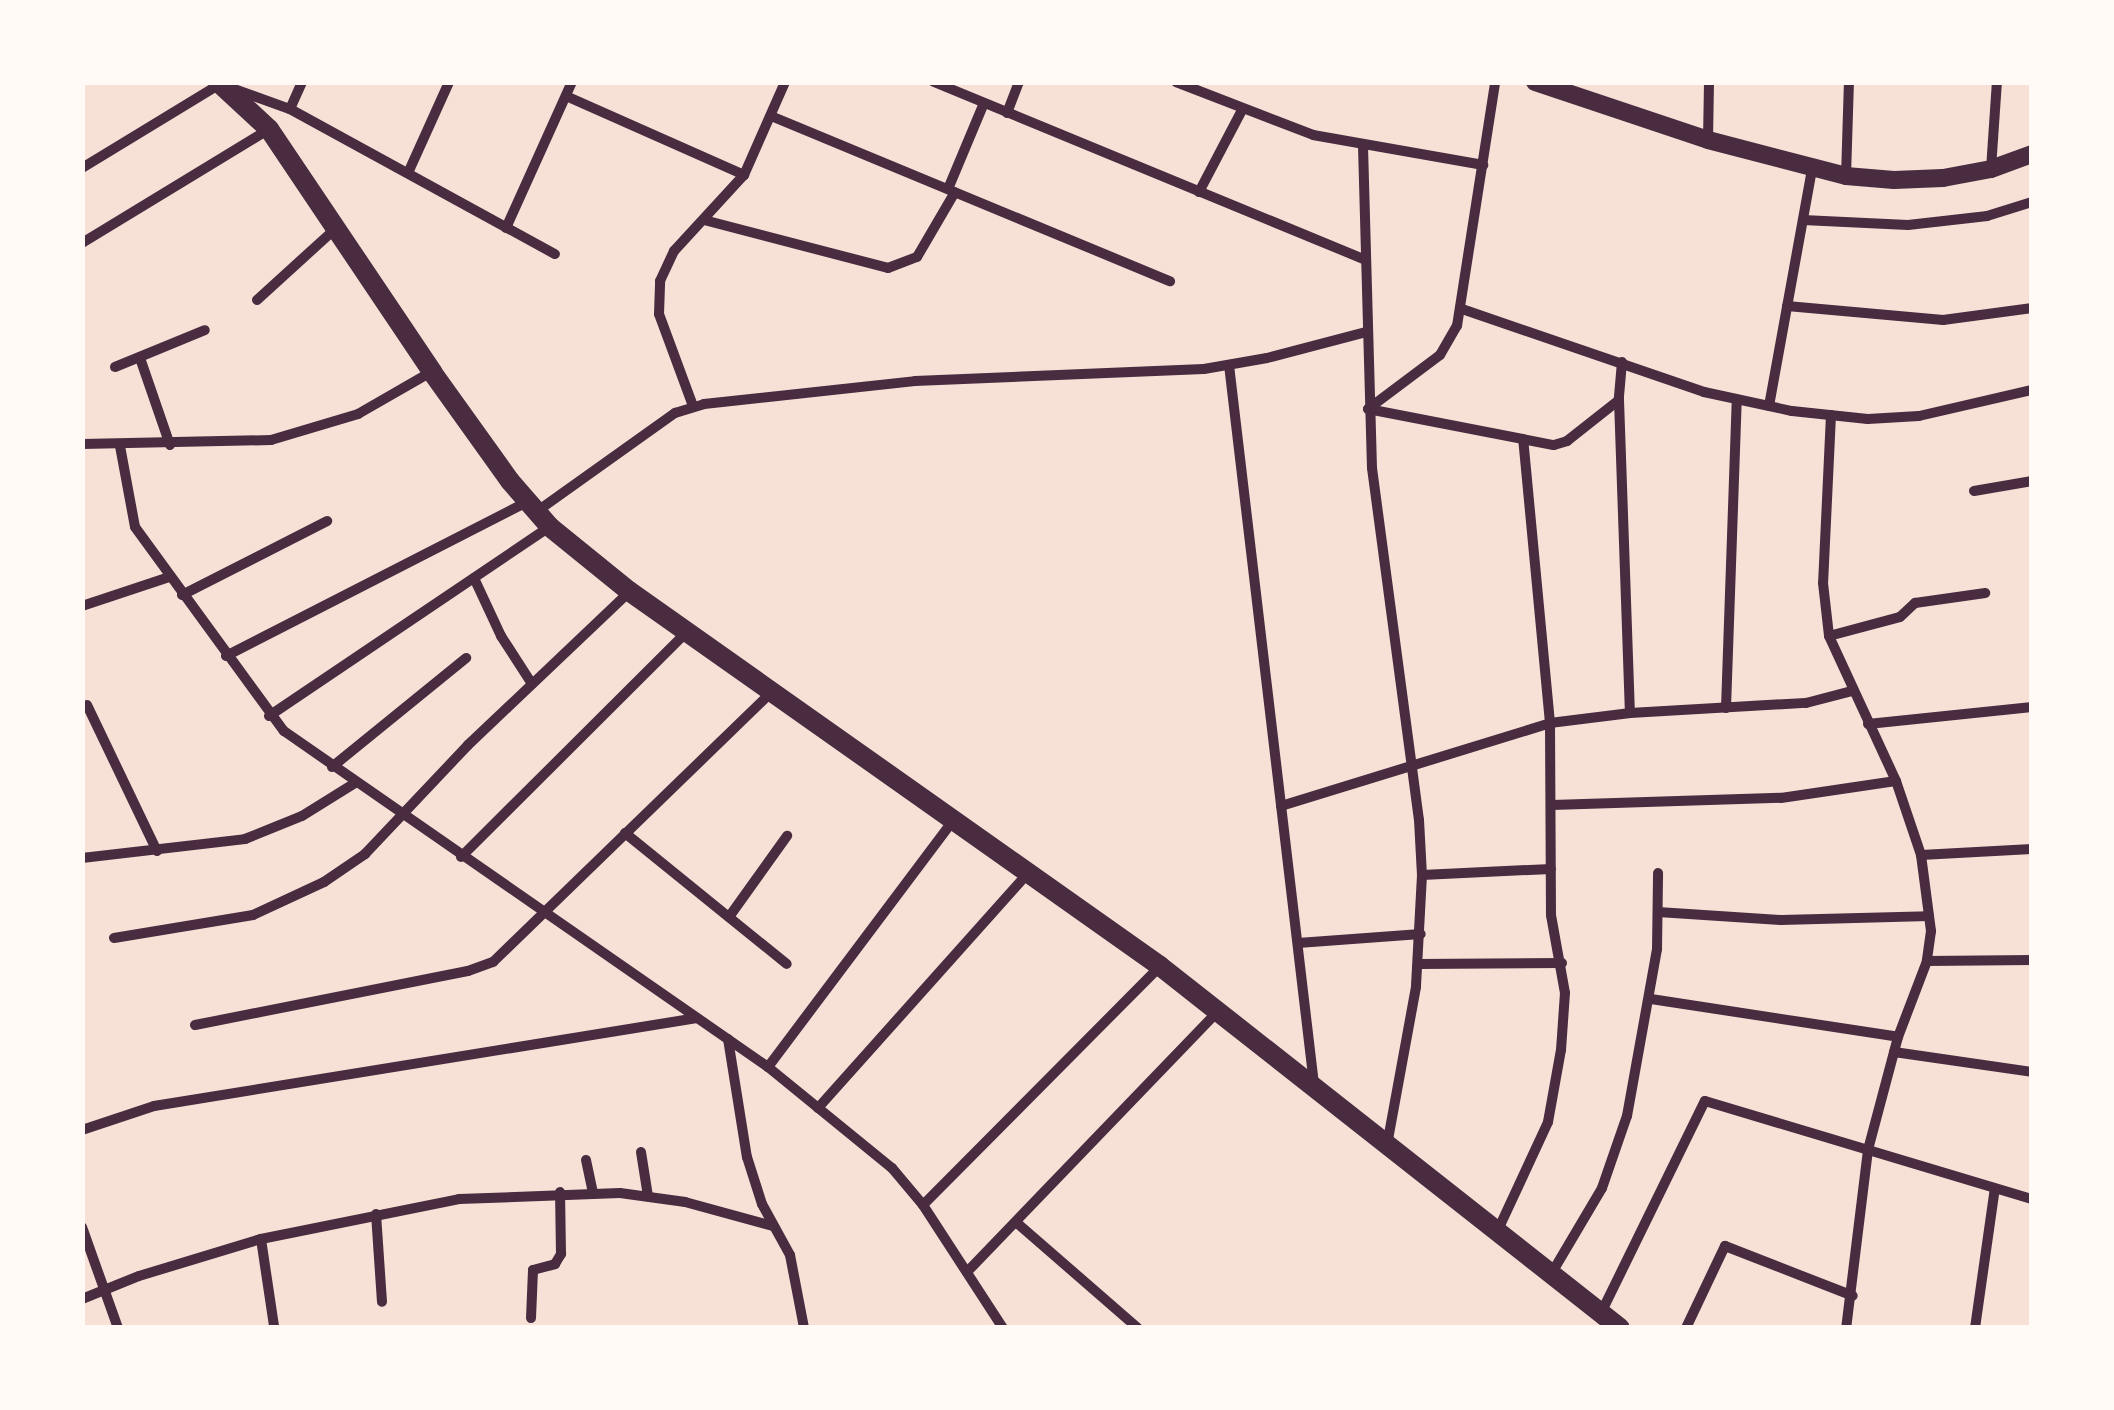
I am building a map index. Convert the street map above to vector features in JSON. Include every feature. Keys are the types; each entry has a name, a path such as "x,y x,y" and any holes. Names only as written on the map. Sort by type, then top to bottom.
{"main road":[{"path":"219,83 269,129 432,372 538,514 630,591 1160,966 1620,1328"}],"street":[{"path":"290,109 302,82"},
{"path":"408,173 448,82"},
{"path":"506,228 572,82"},
{"path":"694,406 658,314 657,298 666,266 744,175 786,82"},
{"path":"934,82 1365,260"},
{"path":"1007,112 1020,82"},
{"path":"1176,82 1312,135 1483,165"},
{"path":"1368,409 1440,355 1451,341 1462,309 1495,82"},
{"path":"1536,82 1584,91 1708,140 1846,176 1894,180 1991,169 2032,154"},
{"path":"1708,140 1709,82"},
{"path":"1846,176 1849,82"},
{"path":"1991,169 1997,82"},
{"path":"82,168 219,83 290,109 555,254"},
{"path":"566,96 744,175"},
{"path":"704,220 888,268 917,257 952,191 984,103"},
{"path":"1199,192 1242,110"},
{"path":"771,116 1170,281"},
{"path":"82,242 269,129"},
{"path":"1363,146 1372,468 1412,765 1422,875 1419,964 1387,1146"},
{"path":"1769,406 1812,168"},
{"path":"1803,220 1908,225 1988,216 2032,202"},
{"path":"257,300 336,228"},
{"path":"1787,306 1944,320 2032,308"},
{"path":"1462,309 1737,399 1831,415 1918,416 2032,390"},
{"path":"115,367 205,330"},
{"path":"269,716 474,578 538,514 675,413 694,406 915,381 1180,372 1229,366 1366,332"},
{"path":"140,358 170,445"},
{"path":"1622,362 1618,400 1630,713"},
{"path":"1229,366 1314,1088"},
{"path":"82,444 272,440 358,414 432,372"},
{"path":"1726,708 1737,399"},
{"path":"1368,409 1560,445 1618,400"},
{"path":"1831,415 1823,583 1829,636 1896,781 1920,854 1930,916 1927,961 1898,1036 1868,1150 1853,1296 1846,1328"},
{"path":"1496,1233 1548,1122 1562,1050 1562,962 1551,916 1550,723 1523,439"},
{"path":"120,446 135,527 269,716 354,783 768,1067 892,1168 923,1206 1004,1328"},
{"path":"1974,492 2032,481"},
{"path":"226,656 538,514"},
{"path":"182,595 327,521"},
{"path":"82,606 169,577"},
{"path":"474,578 501,636 532,684"},
{"path":"114,938 231,920 279,906 365,854 532,684 630,591"},
{"path":"1829,636 1897,618 1920,602 1986,593"},
{"path":"460,857 687,632"},
{"path":"332,767 466,658"},
{"path":"1282,806 1550,723 1630,713 1806,704 1852,691"},
{"path":"195,1025 481,968 504,954 542,912 772,692"},
{"path":"87,705 157,852"},
{"path":"1868,724 2032,708"},
{"path":"1552,805 1781,798 1896,781"},
{"path":"82,858 214,845 274,829 354,783"},
{"path":"768,1067 953,821"},
{"path":"625,833 787,964"},
{"path":"729,917 786,836"},
{"path":"1920,854 2032,848"},
{"path":"1422,875 1551,869"},
{"path":"818,1108 1027,874"},
{"path":"1550,1276 1593,1206 1616,1153 1651,999 1658,874"},
{"path":"1658,912 1781,920 1930,916"},
{"path":"1298,943 1421,934"},
{"path":"1927,961 2032,960"},
{"path":"1419,964 1562,962"},
{"path":"923,1206 1160,966"},
{"path":"1651,999 1898,1036"},
{"path":"967,1272 1218,1011"},
{"path":"82,1130 154,1106 697,1018"},
{"path":"728,1039 746,1156 773,1226 796,1271 804,1328"},
{"path":"1894,1052 2032,1072"},
{"path":"1601,1314 1680,1158 1704,1101 2032,1199"},
{"path":"640,1152 648,1196"},
{"path":"586,1160 593,1193"},
{"path":"1975,1328 1995,1188"},
{"path":"82,1299 260,1239 459,1199 560,1192 648,1196 773,1226"},
{"path":"531,1318 533,1270 555,1264 561,1254 560,1192"},
{"path":"376,1214 382,1302"},
{"path":"1017,1223 1138,1328"},
{"path":"82,1228 118,1328"},
{"path":"260,1239 274,1326"},
{"path":"1686,1328 1725,1246 1853,1296"}]}
